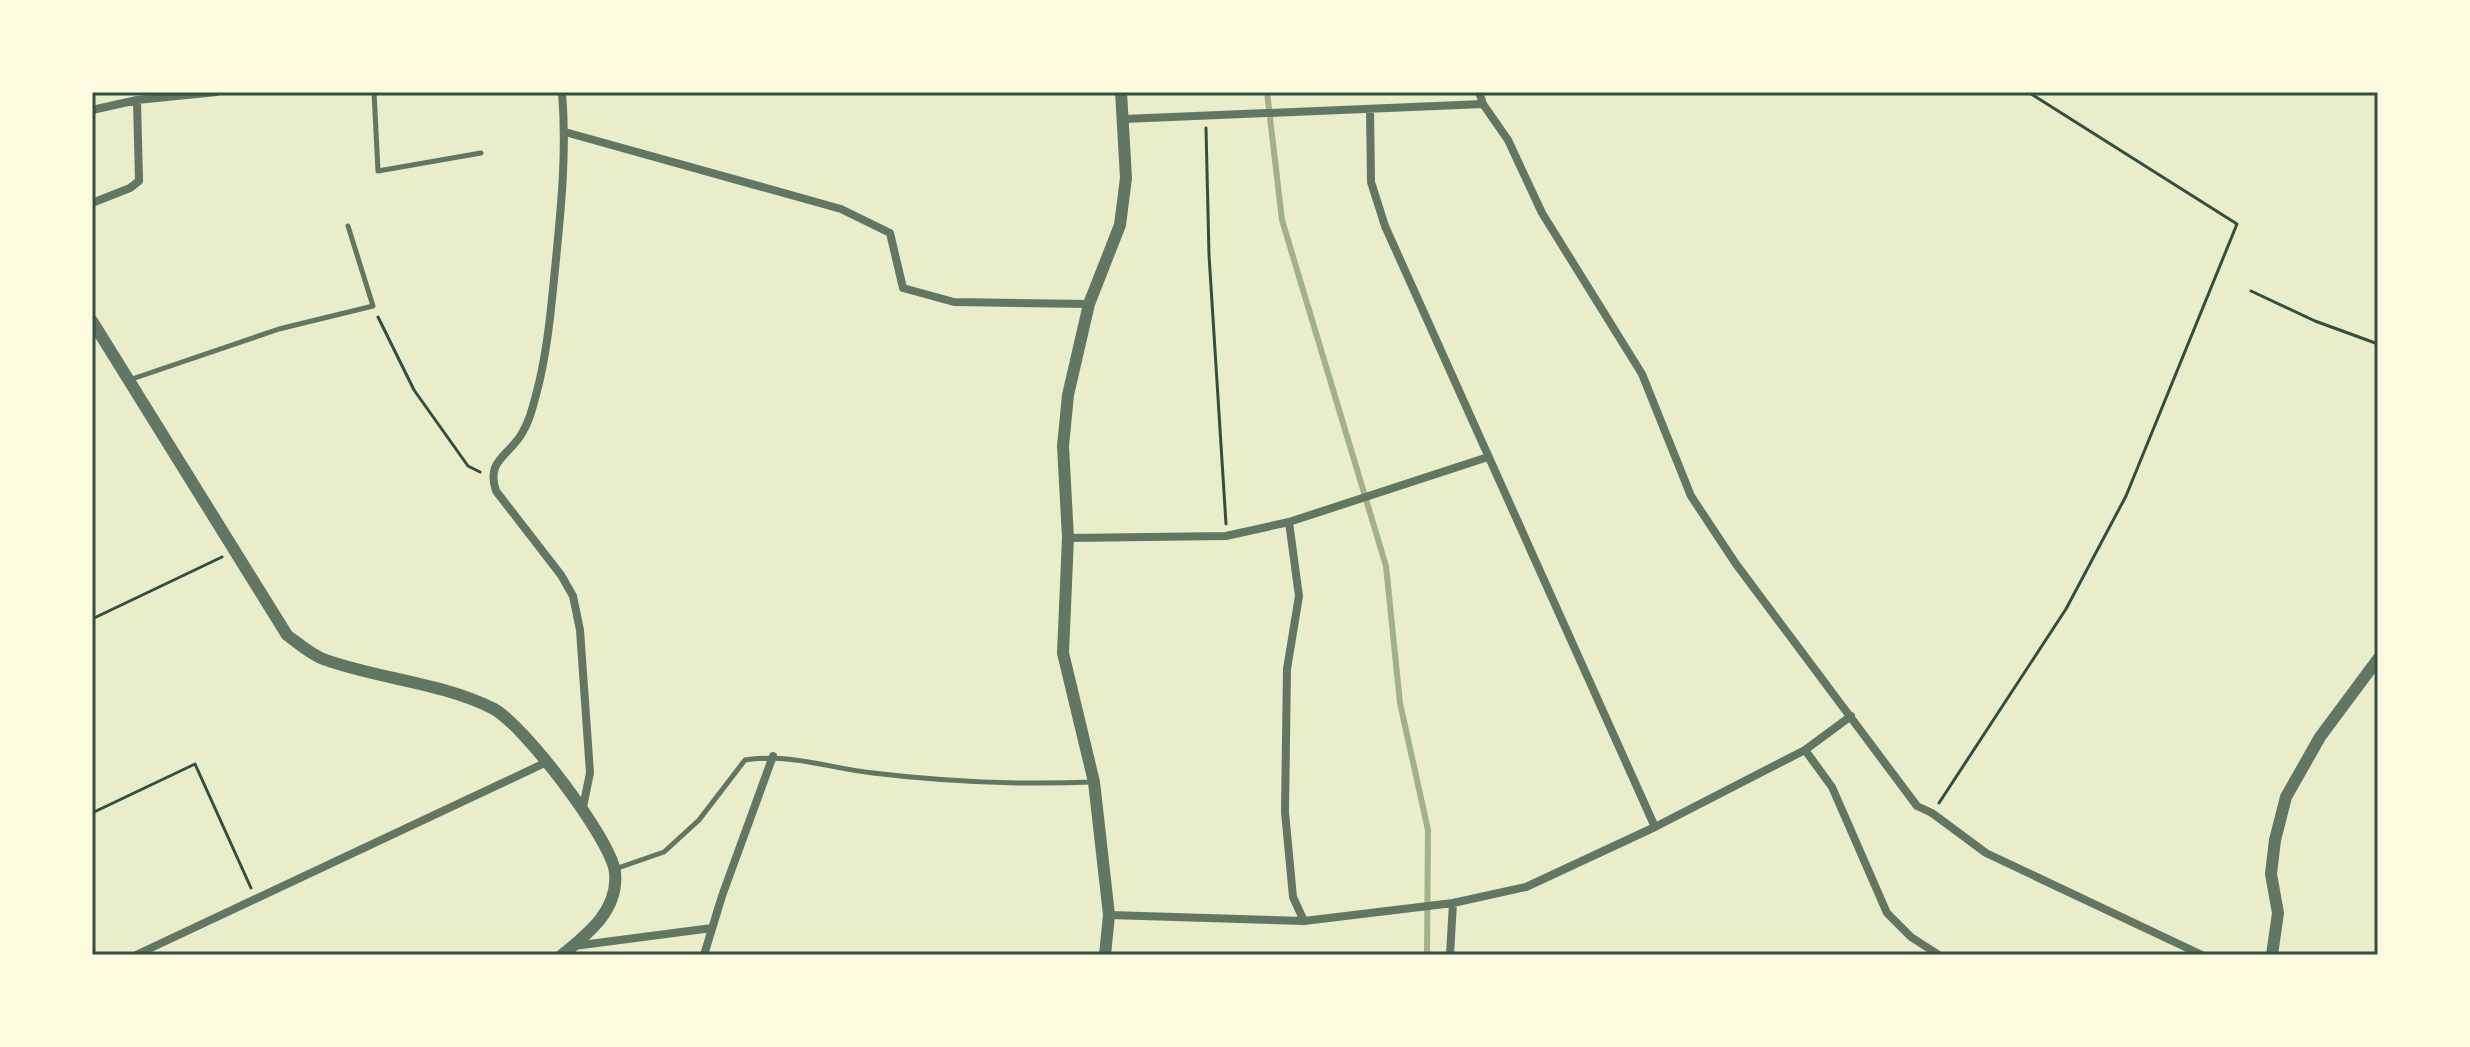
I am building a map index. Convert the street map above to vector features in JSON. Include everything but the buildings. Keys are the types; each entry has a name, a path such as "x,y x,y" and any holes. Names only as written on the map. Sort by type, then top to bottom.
{"street":[{"path":"92,110 137,100 217,92"},
{"path":"562,92 564,188 538,387 529,420 496,463 492,478 496,491 561,575 573,596 580,630 590,773 583,807"},
{"path":"1105,955 1109,915 1094,782 1063,653 1068,538 1063,446 1068,395 1089,304 1120,225 1126,178 1121,92"},
{"path":"1479,92 1483,104 1508,140 1542,213 1642,374 1691,496 1736,564 1917,806 1932,813 1986,853 2202,955"},
{"path":"92,203 130,188 139,181 137,100"},
{"path":"1124,119 1483,104"},
{"path":"1370,109 1371,182 1385,226 1655,827"},
{"path":"565,132 841,209 890,233 903,288 954,302 1089,304"},
{"path":"92,321 287,635 320,658 443,688 495,709 547,762 583,807 615,869 609,908 590,932 562,955"},
{"path":"1068,538 1226,536 1289,522 1488,457"},
{"path":"1289,522 1299,596 1287,669 1285,812 1293,897 1304,921"},
{"path":"2272,955 2278,913 2271,874 2275,840 2286,797 2320,737 2378,659"},
{"path":"1109,915 1304,921 1453,903 1526,887 1655,827 1805,750 1851,716"},
{"path":"1805,750 1832,787 1887,913 1911,937 1939,955"},
{"path":"704,955 773,756"},
{"path":"136,955 547,762"},
{"path":"1450,955 1453,903"},
{"path":"573,946 712,928"}],"lane":[{"path":"374,92 378,171 481,153"},
{"path":"131,380 279,329 373,306 348,226"},
{"path":"615,869 664,852 699,820 745,760 773,756 868,773 979,784 1094,782"}],"path":[{"path":"1932,813 2066,609 2126,496 2237,224 2028,92"},
{"path":"1206,115 1209,255 1226,536"},
{"path":"2251,291 2315,321 2378,344"},
{"path":"373,306 414,390 468,466 492,478"},
{"path":"92,619 236,551"},
{"path":"92,813 195,764 255,899"}],"waterway":[{"path":"1267,92 1282,220 1386,566 1400,703 1428,830 1427,955"}]}
